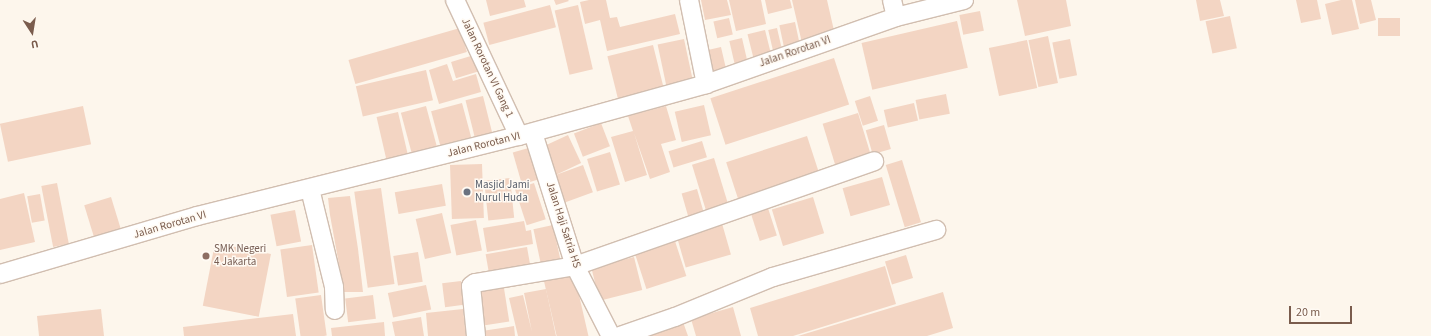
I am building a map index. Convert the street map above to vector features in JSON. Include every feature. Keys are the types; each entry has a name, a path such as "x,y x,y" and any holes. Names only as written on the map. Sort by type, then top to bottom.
{"street":[{"name":"Jalan Rorotan VI Gang 1","path":"455,0 526,134"},
{"path":"689,0 706,84"},
{"name":"Jalan Rorotan VI","path":"0,274 197,216 526,134 706,84 894,9 964,0"},
{"name":"Jalan Haji Satria HS","path":"526,134 575,266 611,336"},
{"path":"476,336 472,286 475,282 575,266 874,161"},
{"path":"310,188 334,288 336,310"},
{"path":"620,336 675,317 773,276 936,230"}],"building":[{"path":"486,0 524,0 526,7 490,16"},
{"path":"554,0 568,0 569,1 556,5"},
{"path":"589,0 606,0 610,18 617,17 620,27 675,14 680,34 607,51 600,20 585,24 580,2"},
{"path":"701,0 727,0 731,15 705,20"},
{"path":"729,0 761,0 766,24 736,31"},
{"path":"765,0 790,0 792,8 768,14"},
{"path":"792,0 827,0 835,35 802,43"},
{"path":"1017,0 1066,0 1071,26 1025,36"},
{"path":"1196,0 1220,0 1224,16 1200,21"},
{"path":"1296,0 1317,0 1321,19 1301,23"},
{"path":"1341,0 1352,0 1359,29 1332,35 1325,4"},
{"path":"1355,0 1371,0 1376,20 1360,24"},
{"path":"550,5 556,27 489,45 483,23"},
{"path":"578,5 593,69 569,75 555,10"},
{"path":"980,11 984,31 963,35 959,15"},
{"path":"1230,16 1237,48 1212,53 1206,21"},
{"path":"729,18 733,35 717,38 713,22"},
{"path":"1378,18 1400,18 1400,36 1378,36"},
{"path":"957,21 968,68 872,90 862,43"},
{"path":"795,22 800,46 785,50 779,25"},
{"path":"460,28 467,52 355,84 348,60"},
{"path":"777,28 783,55 775,57 768,30"},
{"path":"765,30 772,59 755,63 748,34"},
{"path":"1048,36 1058,83 1038,87 1028,40"},
{"path":"742,38 748,65 736,68 729,41"},
{"path":"684,39 693,81 667,87 658,45"},
{"path":"1070,39 1077,75 1059,79 1052,42"},
{"path":"1027,40 1037,88 999,96 989,48"},
{"path":"653,45 664,90 619,101 607,56"},
{"path":"721,47 727,74 708,79 702,51"},
{"path":"474,55 479,71 456,78 451,62"},
{"path":"834,58 849,105 726,145 710,98"},
{"path":"447,64 453,81 476,74 481,92 439,104 429,70"},
{"path":"426,70 433,100 363,116 356,86"},
{"path":"946,94 950,114 919,120 916,100"},
{"path":"483,96 493,136 475,140 466,100"},
{"path":"870,96 878,121 863,126 855,101"},
{"path":"462,103 472,140 441,148 431,111"},
{"path":"914,103 918,121 888,128 884,110"},
{"path":"704,105 711,135 682,142 675,112"},
{"path":"83,106 91,144 8,162 0,124"},
{"path":"426,106 439,155 414,162 401,113"},
{"path":"666,106 676,140 661,144 670,172 650,179 634,133 647,175 625,182 611,137 633,131 628,116"},
{"path":"398,112 409,162 388,167 377,117"},
{"path":"858,113 871,156 836,167 823,124"},
{"path":"601,123 610,146 583,157 574,133"},
{"path":"884,125 891,149 873,154 866,130"},
{"path":"568,135 581,163 553,176 540,148"},
{"path":"807,136 819,173 738,199 726,162"},
{"path":"702,141 707,157 673,167 669,151"},
{"path":"532,147 541,179 522,184 513,153"},
{"path":"610,152 620,185 597,192 587,159"},
{"path":"714,158 729,208 707,214 692,165"},
{"path":"902,160 921,222 905,227 886,165"},
{"name":"Masjid Jami Nurul Huda","path":"482,164 484,218 452,219 450,165"},
{"path":"583,165 593,192 560,204 550,177"},
{"path":"882,177 890,205 851,216 843,188"},
{"path":"510,178 514,218 488,220 484,181"},
{"path":"57,183 69,244 53,247 41,186"},
{"path":"534,183 546,219 527,225 515,189"},
{"path":"442,184 446,206 399,214 395,192"},
{"path":"381,188 394,284 368,288 354,192"},
{"path":"697,189 705,217 690,221 682,193"},
{"path":"24,193 35,242 0,250 0,199"},
{"path":"40,194 45,221 32,223 27,196"},
{"path":"350,196 363,292 344,292 330,215 328,198"},
{"path":"111,197 122,233 95,242 84,205"},
{"path":"813,197 824,233 783,246 772,210"},
{"path":"767,205 777,235 760,241 750,211"},
{"path":"295,210 301,241 277,246 270,215"},
{"path":"442,213 451,253 425,259 416,219"},
{"path":"476,220 482,250 456,255 450,225"},
{"path":"721,220 731,255 686,268 676,233"},
{"path":"524,221 526,231 531,230 533,244 487,252 483,228"},
{"path":"553,225 561,262 541,266 533,229"},
{"path":"674,238 686,276 646,289 634,251"},
{"path":"215,243 271,254 259,317 203,306"},
{"path":"312,245 319,293 287,297 280,249"},
{"path":"527,247 531,269 489,276 486,254"},
{"path":"418,252 423,282 398,286 393,256"},
{"path":"906,255 913,278 892,284 885,261"},
{"path":"634,257 642,290 600,301 591,268"},
{"path":"885,266 896,304 793,336 758,336 750,308"},
{"path":"573,269 588,336 557,336 543,276"},
{"path":"461,281 464,305 445,307 442,283"},
{"path":"503,282 509,322 484,326 477,286"},
{"path":"426,285 431,309 393,318 388,293"},
{"path":"546,289 556,336 518,336 509,298 523,295 532,332 524,293"},
{"path":"943,292 953,328 927,336 798,336"},
{"path":"321,295 327,336 301,336 295,299"},
{"path":"373,295 376,319 348,322 345,298"},
{"path":"733,307 741,336 696,336 691,319"},
{"path":"101,309 104,336 39,336 37,316"},
{"path":"463,309 466,336 428,336 426,313"},
{"path":"293,314 296,336 184,336 183,327"},
{"path":"421,317 424,336 395,336 392,322"},
{"path":"384,322 385,336 332,336 331,328"},
{"path":"683,322 688,336 640,336"},
{"path":"514,326 515,336 483,336 482,331"}],"place":[{"name":"Masjid Jami Nurul Huda","path":"467,192"},
{"name":"SMK Negeri 4 Jakarta","path":"206,256"}]}
